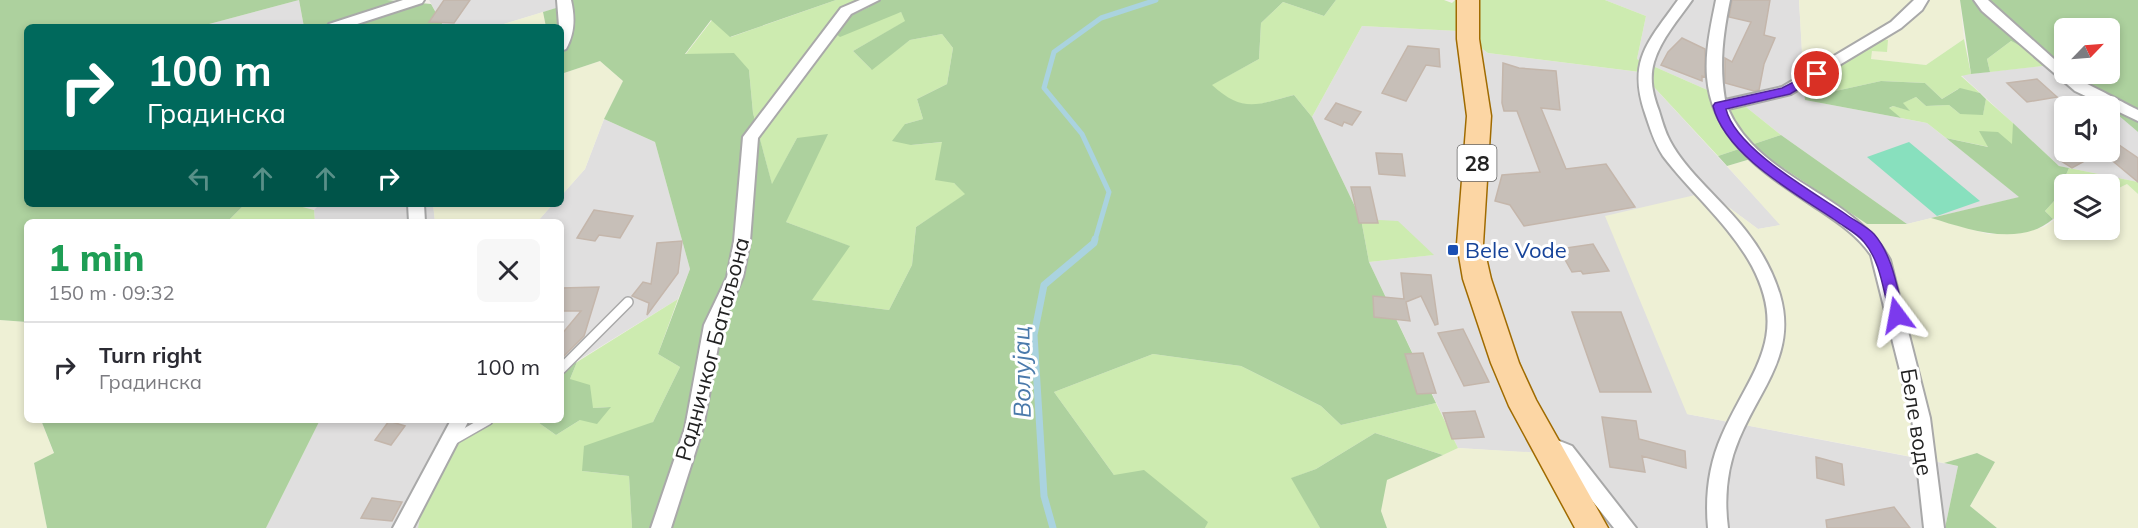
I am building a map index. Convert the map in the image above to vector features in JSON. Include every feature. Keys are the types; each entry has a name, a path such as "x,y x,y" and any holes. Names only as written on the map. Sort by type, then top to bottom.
{"main road":[{"name":"28","path":"1468,0 1468,39 1479,116 1470,244 1477,279 1502,354 1543,443 1592,528"}],"street":[{"path":"343,24 417,0"},
{"path":"564,0 568,17 564,41"},
{"name":"Радничког Батаљона","path":"661,528 694,428 713,325 735,277 742,241 751,137 846,11 872,0"},
{"path":"1685,0 1650,56 1644,73 1648,99 1662,142 1675,161 1734,227 1766,276 1773,298 1777,344 1761,383 1731,435 1720,466 1716,496 1718,528"},
{"name":"Беле воде","path":"1723,0 1713,51 1714,78 1721,116 1732,134 1747,150 1779,176 1854,225 1877,248 1887,274 1920,418 1934,528"},
{"path":"1719,106 1786,91 1896,25 1917,7 1921,0"},
{"path":"1981,0 2045,60 2080,88 2138,116"},
{"path":"403,528 458,423"},
{"path":"1543,443 1565,452 1626,528"}],"lane":[{"path":"564,367 628,302"},
{"path":"447,444 483,423"}],"shaded area":[{"path":"299,0 303,24 209,24"},
{"path":"429,0 570,0 573,3 504,24 442,24"},
{"path":"1605,0 1799,0 1805,100 1927,123 2020,197 1907,224 1781,135 1746,107 1637,59 1646,16"},
{"path":"1362,26 1458,31 1488,53 1640,72 1781,225 1758,229 1708,192 1687,414 1958,466 1945,528 1600,528 1561,455 1458,448 1369,262 1433,255 1361,219 1312,117"},
{"path":"2054,65 2054,84 2082,84 2096,96 2054,96 2054,161 1961,75"},
{"path":"2120,116 2138,132 2138,182 2120,178 2120,174 2098,174 2059,166 2055,162 2120,162"},
{"path":"604,119 655,142 690,269 678,299 564,369 564,219 540,219 550,207 564,207 564,193 585,169"},
{"path":"317,207 433,207 435,219 315,219 314,210"},
{"path":"318,423 477,423 433,450 418,528 266,528"}],"green space":[{"path":"0,0 299,0 209,24 24,24 24,207 242,207 230,219 24,219 24,322 0,320"},
{"path":"299,0 387,0 431,4 442,24 303,24"},
{"path":"570,0 836,0 730,37 711,20 685,54 734,53 749,70 753,113 772,184 797,138 828,134 786,222 850,246 812,300 889,310 912,265 916,227 965,194 954,183 935,180 942,142 911,145 892,141 905,124 923,119 917,99 947,84 953,48 942,34 910,40 872,70 853,51 905,21 901,12 840,37 827,27 869,7 864,0 1336,0 1324,16 1283,2 1261,23 1259,59 1212,85 1233,100 1250,104 1270,102 1294,95 1312,117 1361,219 1369,262 1436,403 1341,425 1321,406 1241,366 1153,354 1054,392 1114,475 1144,470 1208,522 1205,528 632,528 629,476 582,471 584,446 653,422 680,367 658,354 690,269 655,142 604,119 623,81 600,61 564,73 564,24 545,24 543,12 572,3"},
{"path":"836,0 864,0 869,6 828,26 901,12 906,21 853,51 871,69 910,40 942,34 953,48 947,84 917,99 923,119 905,124 911,145 943,142 954,183 966,194 916,227 912,265 889,310 811,300 849,246 786,222 797,138 772,185 753,113 749,70 685,55 712,20 731,37"},
{"path":"1336,0 1444,0 1452,3 1455,0 1605,0 1646,16 1637,59 1746,107 1781,135 1718,156 1640,72 1488,53 1458,31 1362,26 1312,117 1294,95 1253,106 1229,101 1211,85 1259,59 1261,23 1283,2 1324,16"},
{"path":"1799,0 1960,0 1964,39 1926,65 1870,59 1872,51 1869,37 1804,90"},
{"path":"1960,0 2138,0 2138,132 2120,117 2120,96 2096,96 2082,84 2120,84 2120,18 2054,18 2054,63 2011,41 1987,59 1990,72 1971,74"},
{"path":"543,12 545,24 504,24"},
{"path":"1869,37 1888,40 1887,52 1872,51 1871,59 1926,65 1964,39 1971,74 1961,76 1980,93 1958,89 1942,99 1925,83 1881,81 1831,92 1804,90"},
{"path":"2011,41 2054,62 2054,65 1990,72 1987,59"},
{"path":"600,61 623,81 604,119 585,169 564,193 564,73"},
{"path":"1881,81 1925,83 1942,99 1960,88 1980,93 1986,99 1983,115 1960,114 1949,105 1926,106 1916,97 1903,103 1910,111 1893,106 1889,108 1901,118 1805,100 1804,90 1831,92"},
{"path":"1916,97 1926,106 1949,105 1960,114 1983,114 1986,99 2013,123 2013,145 1989,147 1946,138 1927,123 1901,118 1888,109 1893,106 1909,110 1902,103"},
{"path":"2013,123 2054,162 2059,166 2069,168 2066,174 2054,174 2054,201 2045,211 2053,219 2040,228 2025,233 1993,234 1931,218 2019,197 1946,138 1988,147 1979,131 1998,132 2012,144"},
{"path":"1781,135 1907,224 1867,224 1764,155 1727,166 1718,156"},
{"path":"1909,142 1980,201 1937,216 1867,157"},
{"path":"1764,155 1867,224 1907,224 1931,218 1988,234 2021,233 2044,227 2054,220 2054,240 2120,240 2120,188 2127,184 2138,194 2138,528 1997,528 1970,506 1995,462 1977,453 1944,463 1687,414 1605,216 1708,192 1758,229 1780,225 1727,166"},
{"path":"2069,168 2099,174 2066,174"},
{"path":"2120,178 2138,182 2138,194 2127,184 2120,188"},
{"path":"2054,201 2054,219 2045,211"},
{"path":"242,207 302,207 314,210 315,219 230,219"},
{"path":"433,207 550,207 540,219 435,219"},
{"path":"1361,219 1398,221 1434,255 1369,262"},
{"path":"678,299 658,354 680,367 653,422 582,471 629,476 632,528 418,528 433,450 477,423 539,423 556,435 580,420 610,407 593,408 570,379 577,362"},
{"path":"0,320 24,322 24,423 42,423 54,454 34,463 47,528 0,528"},
{"path":"1153,354 1241,366 1321,406 1341,425 1436,403 1458,448 1443,455 1375,433 1316,469 1292,478 1320,528 1205,528 1207,522 1114,475 1054,392"},
{"path":"577,362 570,379 590,385 593,408 611,407 597,424 580,420 556,435 539,423 564,423 564,369"},
{"path":"42,423 318,423 266,528 47,528 34,463 54,453"},
{"path":"1375,433 1443,455 1387,480 1381,511 1387,528 1320,528 1291,478 1316,469"},
{"path":"1458,448 1561,454 1600,528 1387,528 1381,511 1386,480"},
{"path":"1977,453 1995,462 1970,506 1997,528 1945,528 1958,466 1944,463"}],"building":[{"path":"444,0 470,0 454,23 429,22"},
{"path":"1732,0 1770,0 1764,35 1775,38 1764,64 1759,90 1754,91 1725,83 1725,58 1732,62 1751,22 1729,17"},
{"path":"1682,38 1705,49 1705,77 1702,76 1702,81 1661,65 1668,52"},
{"path":"1408,46 1439,49 1440,67 1426,65 1406,101 1382,93"},
{"path":"1503,63 1519,68 1556,71 1560,110 1541,108 1566,169 1606,164 1635,207 1524,226 1510,205 1495,201 1502,175 1540,172 1517,111 1504,111 1502,103"},
{"path":"2037,79 2056,96 2027,102 2007,83"},
{"path":"1336,103 1361,112 1352,125 1344,122 1342,126 1325,119"},
{"path":"2120,146 2138,158 2138,182 2114,162 2120,162"},
{"path":"1376,153 1402,154 1405,176 1379,174"},
{"path":"2063,162 2083,162 2072,168"},
{"path":"1351,187 1370,187 1378,223 1359,223"},
{"path":"594,210 633,216 620,238 599,235 595,241 577,238"},
{"path":"682,241 678,273 647,315 649,303 632,296 643,282 651,284 657,243"},
{"path":"1593,244 1609,271 1583,274 1581,271 1572,272 1559,249"},
{"path":"1401,273 1431,275 1438,324 1435,325 1421,296 1406,302 1410,321 1374,317 1373,296 1404,299"},
{"path":"599,287 584,336 564,356 564,331 581,311 564,311 564,288"},
{"path":"1572,312 1621,312 1651,392 1600,392"},
{"path":"1463,329 1489,382 1464,386 1438,333"},
{"path":"1423,353 1436,393 1417,394 1405,354"},
{"path":"1475,411 1484,437 1452,439 1443,413"},
{"path":"1602,417 1636,421 1639,439 1685,451 1686,468 1642,456 1645,472 1610,467"},
{"path":"388,423 405,426 391,445 375,440"},
{"path":"1816,457 1842,464 1844,485 1817,478"},
{"path":"372,498 402,502 392,521 361,518"},
{"path":"1894,507 1910,528 1827,528 1826,520"}],"waterway":[{"name":"Волујац","path":"1095,240 1109,192 1082,134 1044,88 1054,52 1101,18 1156,0"},
{"name":"Волујац","path":"1053,528 1044,496 1034,335 1044,285 1094,243 1095,239"}],"place":[{"name":"Bele Vode","path":"1453,250"}],"route":[{"path":"1817,74 1786,91 1719,106 1721,116 1732,134 1763,164 1854,225 1868,237 1877,248 1882,260 1897,315"}]}
